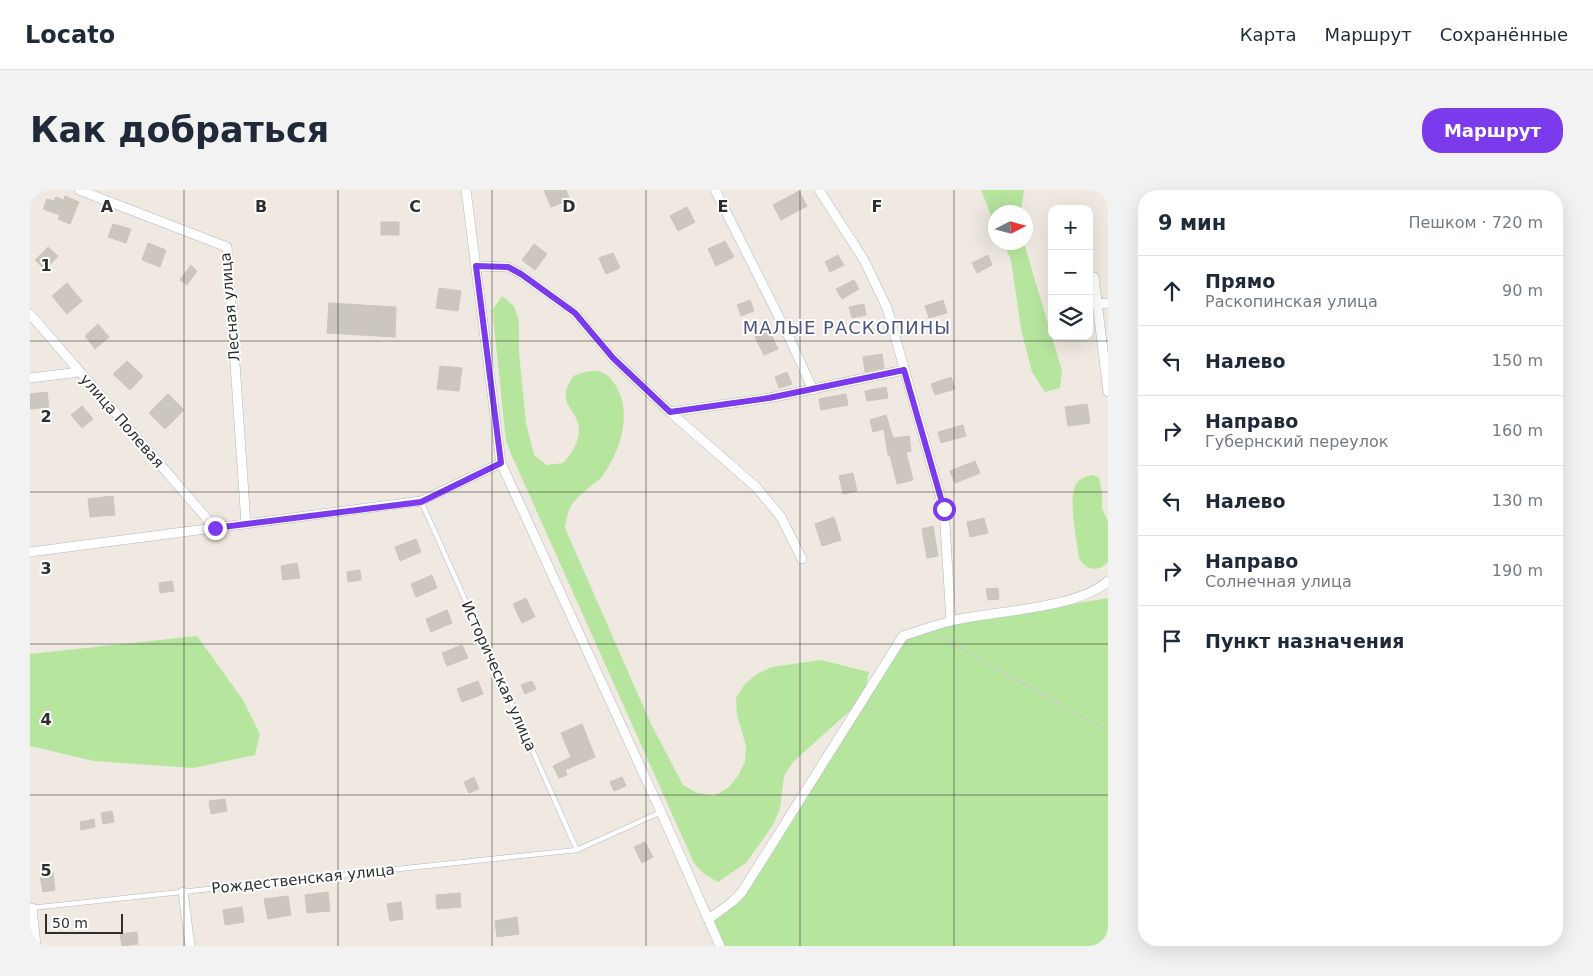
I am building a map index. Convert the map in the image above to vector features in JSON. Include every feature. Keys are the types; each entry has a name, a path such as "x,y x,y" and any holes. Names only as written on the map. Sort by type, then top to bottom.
{"street":[{"name":"Лесная улица","path":"79,190 227,247 246,524"},
{"path":"466,190 501,463 661,812 720,946"},
{"path":"715,190 789,337 813,390"},
{"path":"819,190 864,260 887,308 944,509 950,621"},
{"path":"476,266 508,267 521,274 575,313 613,358 670,412 756,487 781,517 802,559"},
{"path":"1094,278 1093,304 1108,392"},
{"path":"1093,304 1108,303"},
{"name":"улица Полевая","path":"30,314 215,528"},
{"path":"670,412 769,398 904,370"},
{"path":"30,378 80,372"},
{"path":"30,552 421,502 501,463"},
{"path":"708,919 732,902 742,892 903,636 950,621 1054,603 1082,596 1108,581"},
{"path":"183,892 190,946"},
{"path":"31,908 36,946"}],"lane":[{"name":"Историческая улица","path":"421,502 577,850"},
{"name":"Рождественская улица","path":"31,908 577,850 661,812"}],"path":[{"path":"926,629 1108,731"}],"green space":[{"path":"981,190 1024,190 1022,205 988,205 988,208"},
{"path":"1006,250 1026,250 1048,324 1048,340 1053,340 1062,371 1060,388 1045,392 1032,372 1021,329 1011,260"},
{"path":"502,296 514,306 519,321 519,353 526,423 534,455 547,465 563,463 574,449 578,438 579,426 566,396 573,376 591,371 605,374 617,388 622,400 624,412 623,426 616,452 601,478 573,503 568,513 565,528 651,724 683,785 697,793 714,796 728,788 738,776 745,762 746,746 737,715 736,698 745,684 757,674 772,667 821,660 869,672 864,694 854,707 793,762 784,776 780,809 773,825 746,863 718,882 704,874 694,863 506,441 493,309"},
{"path":"1091,475 1099,477 1102,508 1108,522 1108,562 1096,569 1085,565 1079,558 1073,508 1074,489 1077,483"},
{"path":"1108,598 1108,946 720,946 709,919 742,891 903,636 926,629"},
{"path":"197,636 243,700 260,734 255,755 193,768 94,761 30,746 30,654"}],"building":[{"path":"544,190 566,190 570,200 551,207"},
{"path":"799,191 807,206 781,220 773,205"},
{"path":"65,196 79,202 70,224 58,219 60,215 43,209 47,199 54,201 56,197 64,200"},
{"path":"687,207 695,222 678,231 670,216"},
{"path":"381,222 399,222 399,235 381,235"},
{"path":"113,224 131,229 126,243 108,237"},
{"path":"725,241 734,257 716,266 708,249"},
{"path":"148,243 166,250 160,267 142,260"},
{"path":"534,244 547,254 535,270 522,260"},
{"path":"48,247 58,256 45,270 35,260"},
{"path":"613,253 620,268 606,274 599,258"},
{"path":"838,255 844,265 830,272 825,262"},
{"path":"988,255 992,265 977,273 972,263"},
{"path":"191,265 197,271 187,285 180,280"},
{"path":"854,280 859,289 842,299 836,289"},
{"path":"67,283 82,301 67,314 52,296"},
{"path":"439,288 461,291 458,311 436,308"},
{"path":"750,300 754,311 741,316 737,305"},
{"path":"943,300 947,313 929,318 925,306"},
{"path":"329,303 396,307 395,337 327,333"},
{"path":"864,304 866,315 852,318 849,307"},
{"path":"98,324 109,337 95,349 85,336"},
{"path":"769,330 778,349 764,355 755,337"},
{"path":"882,354 884,368 865,372 863,357"},
{"path":"127,361 143,376 130,390 113,374"},
{"path":"440,366 462,368 459,391 437,389"},
{"path":"787,372 792,384 779,388 775,377"},
{"path":"951,377 955,389 935,395 931,384"},
{"path":"886,387 888,398 867,401 865,391"},
{"path":"47,392 49,407 30,409 30,394"},
{"path":"168,394 184,410 165,429 149,413"},
{"path":"846,394 848,405 821,410 819,399"},
{"path":"1087,404 1090,423 1068,426 1065,407"},
{"path":"82,406 93,419 82,428 71,415"},
{"path":"886,415 893,438 909,436 911,451 906,452 913,480 897,484 890,455 888,455 884,429 873,432 870,420"},
{"path":"963,425 966,436 941,443 938,432"},
{"path":"975,461 980,473 955,483 950,471"},
{"path":"853,473 857,491 843,494 839,476"},
{"path":"113,496 115,515 90,517 88,499"},
{"path":"834,517 841,540 822,546 815,524"},
{"path":"984,518 988,533 970,537 967,522"},
{"path":"933,526 938,556 927,558 922,529"},
{"path":"416,539 421,552 400,561 395,547"},
{"path":"297,563 300,578 283,580 281,566"},
{"path":"360,570 361,580 348,582 347,572"},
{"path":"432,575 437,588 416,597 411,584"},
{"path":"172,581 174,591 160,593 159,583"},
{"path":"998,588 999,599 988,600 986,589"},
{"path":"526,598 535,617 522,623 513,604"},
{"path":"447,610 452,623 431,632 426,619"},
{"path":"462,645 468,658 447,666 442,653"},
{"path":"478,681 483,694 462,702 457,689"},
{"path":"532,681 536,689 525,694 521,685"},
{"path":"582,724 595,757 565,770 567,775 559,778 553,766 571,757 561,733"},
{"path":"474,777 479,789 469,793 464,782"},
{"path":"622,777 626,786 614,791 610,782"},
{"path":"225,799 227,811 211,814 209,801"},
{"path":"112,811 114,822 103,824 101,813"},
{"path":"94,819 95,827 81,830 80,822"},
{"path":"645,842 653,857 642,863 634,847"},
{"path":"53,873 55,890 43,892 40,875"},
{"path":"328,892 330,911 307,913 305,895"},
{"path":"460,893 461,907 437,909 436,895"},
{"path":"288,896 291,915 268,919 264,899"},
{"path":"401,902 403,919 390,921 387,904"},
{"path":"242,907 244,922 225,925 223,910"},
{"path":"517,917 519,934 497,937 495,921"},
{"path":"137,932 138,944 122,946 120,934"}],"district":[{"name":"МАЛЫЕ РАСКОПИНЫ","path":"847,327"}],"route":[{"path":"215,528 421,502 501,463 476,266 508,267 521,274 575,313 613,358 670,412 769,398 904,370 944,509"}]}
